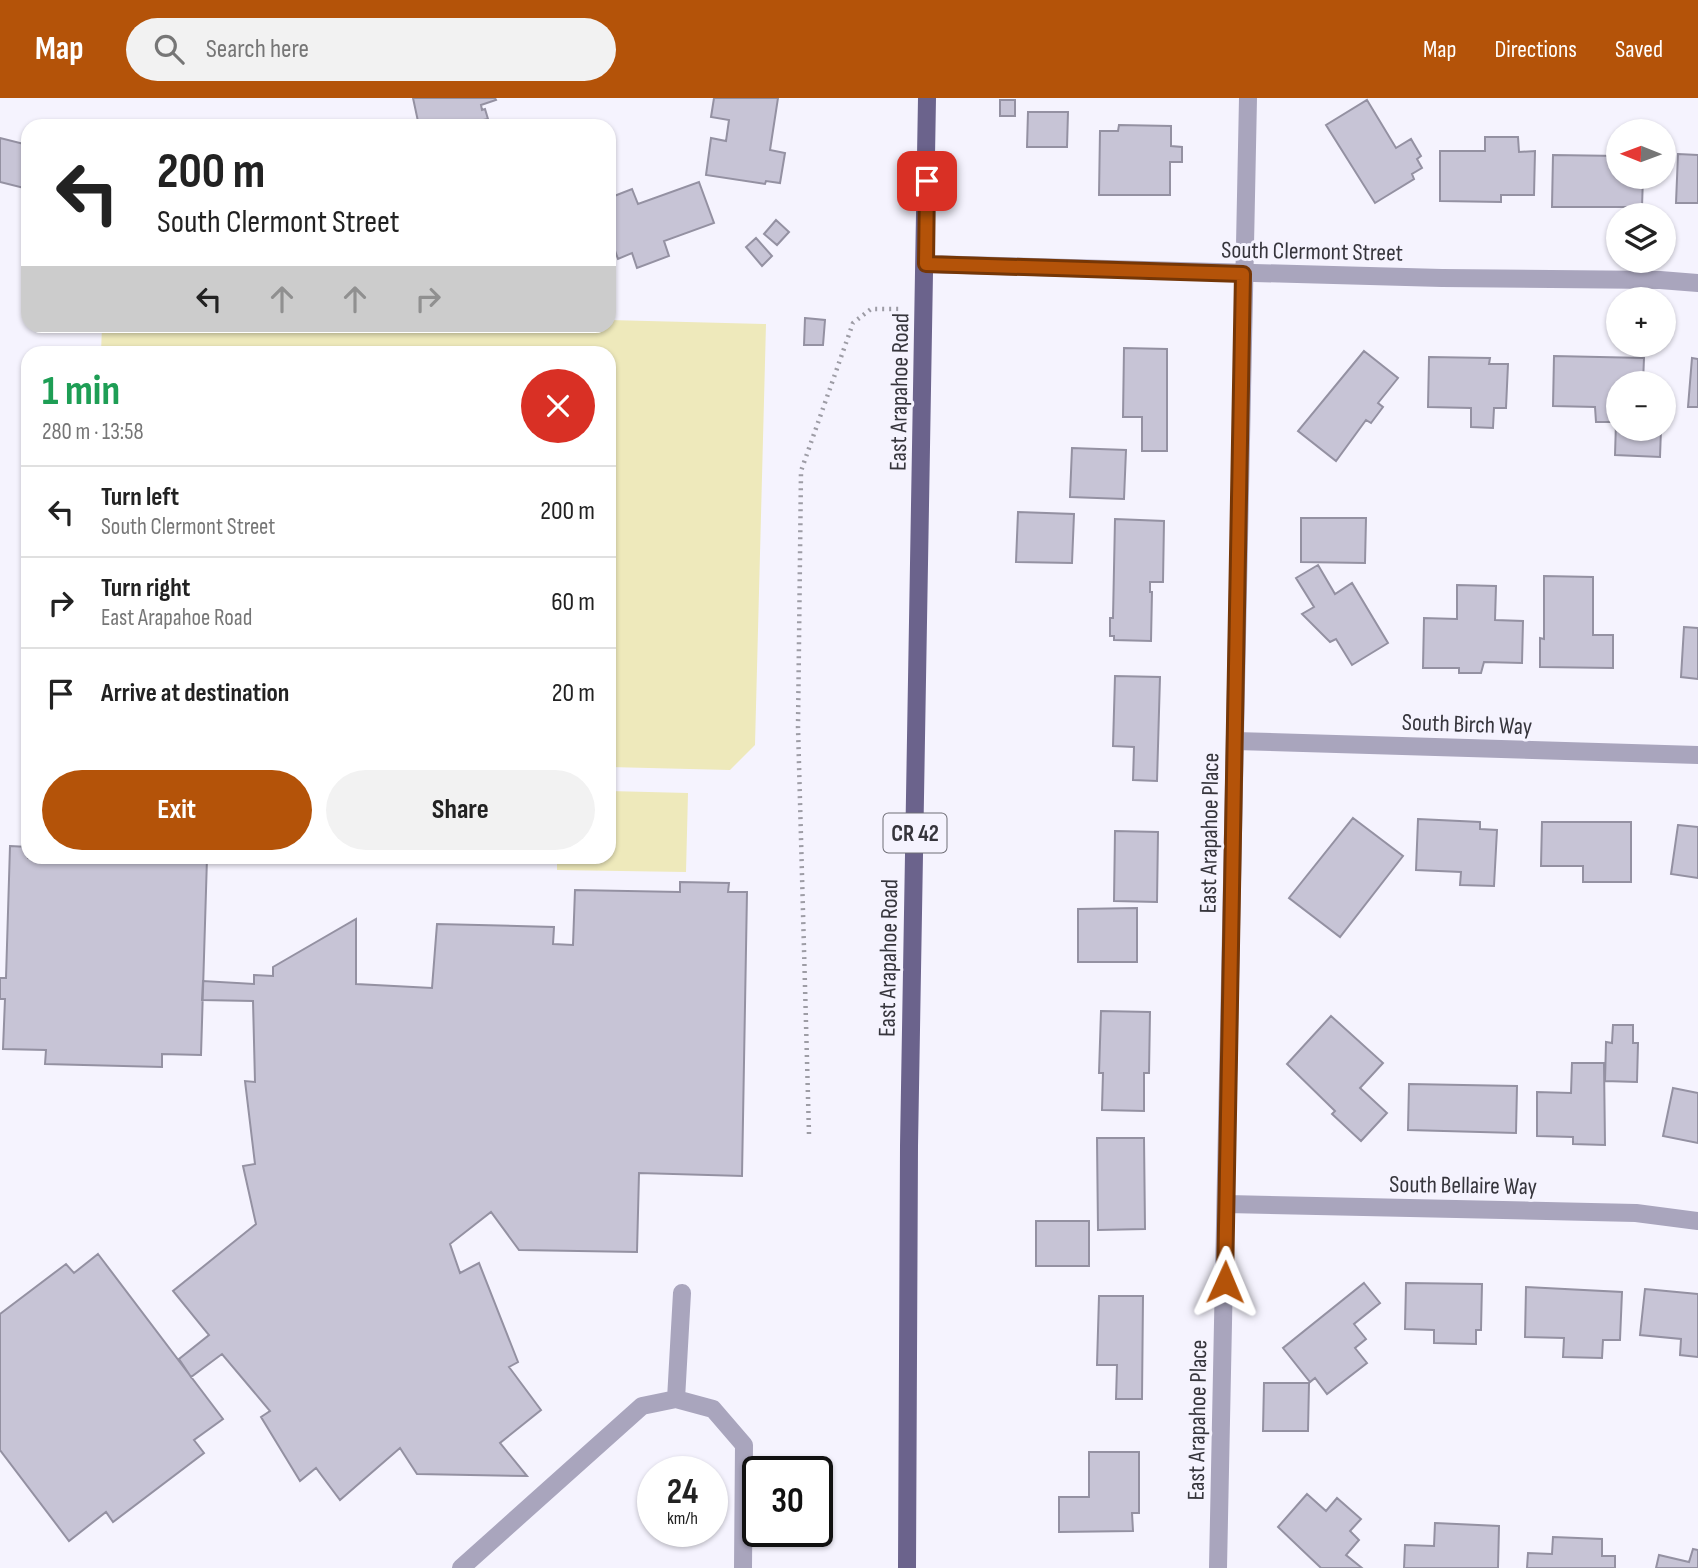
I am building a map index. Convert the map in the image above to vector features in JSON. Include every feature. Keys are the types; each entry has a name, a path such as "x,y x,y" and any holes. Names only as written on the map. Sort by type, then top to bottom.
{"main road":[{"name":"East Arapahoe Road","path":"906,1568 909,1132 927,98"}],"street":[{"name":"East Arapahoe Place","path":"1218,1568 1248,98"},
{"name":"South Clermont Street","path":"926,264 1243,274 1698,283"},
{"name":"South Birch Way","path":"1235,741 1698,755"},
{"name":"South Bellaire Way","path":"1227,1204 1636,1213 1698,1221"},
{"path":"676,1399 682,1293"},
{"path":"461,1568 642,1406 676,1399 713,1409 744,1445 743,1568"}],"path":[{"path":"809,1134 798,727 802,471 853,323 871,309 925,308"}],"shaded area":[{"path":"616,320 766,324 755,745 730,770 616,767 616,346 101,346 102,333 616,333"},
{"path":"616,791 688,793 686,872 557,870 557,864 616,864"}],"building":[{"path":"413,98 496,100 481,105 488,119 418,119"},
{"path":"714,98 778,98 770,150 785,153 780,183 766,181 765,184 706,175 711,138 726,141 729,120 711,117"},
{"path":"1000,100 1015,100 1015,116 1000,116"},
{"path":"1367,100 1396,148 1411,139 1421,156 1417,159 1422,168 1412,174 1414,179 1375,203 1326,125"},
{"path":"1028,112 1068,112 1067,147 1027,147"},
{"path":"1119,125 1171,126 1171,146 1182,147 1182,162 1170,162 1170,195 1099,195 1100,131 1118,131"},
{"path":"1485,137 1518,137 1519,152 1535,151 1534,195 1501,195 1501,202 1440,201 1440,151 1485,151"},
{"path":"0,138 21,143 21,187 0,182"},
{"path":"1678,154 1698,155 1698,203 1676,203"},
{"path":"1553,155 1606,156 1606,189 1643,189 1642,203 1606,203 1606,207 1552,207"},
{"path":"699,182 714,223 664,241 669,256 637,268 632,253 618,259 616,253 616,195 632,189 638,204"},
{"path":"776,220 789,232 777,245 764,234"},
{"path":"756,238 772,256 762,266 746,247"},
{"path":"805,318 825,320 823,345 804,345"},
{"path":"1124,348 1167,349 1167,451 1142,451 1142,417 1123,417"},
{"path":"1364,351 1398,378 1378,403 1383,407 1371,423 1366,420 1336,461 1298,431"},
{"path":"1554,356 1644,358 1643,371 1606,371 1606,422 1596,422 1595,407 1553,406"},
{"path":"1429,357 1490,358 1489,364 1508,364 1506,408 1494,408 1493,428 1471,427 1471,408 1428,407"},
{"path":"1692,358 1698,359 1698,407 1688,407"},
{"path":"1615,441 1661,441 1660,457 1615,455"},
{"path":"1072,448 1126,450 1124,499 1070,497"},
{"path":"1018,512 1074,514 1072,563 1016,562"},
{"path":"1301,518 1366,518 1365,563 1301,562"},
{"path":"1115,519 1164,521 1163,582 1150,582 1151,641 1114,640 1114,636 1110,636 1110,618 1113,618"},
{"path":"1318,565 1335,594 1352,583 1388,643 1352,665 1336,639 1330,642 1302,614 1314,607 1296,578"},
{"path":"1544,576 1593,577 1593,635 1613,635 1613,668 1540,667 1540,638 1544,639"},
{"path":"1457,585 1496,586 1495,620 1523,621 1522,663 1484,662 1481,673 1459,673 1459,668 1423,668 1424,618 1457,619"},
{"path":"1684,627 1698,628 1698,679 1681,677"},
{"path":"1115,676 1160,677 1157,781 1133,780 1134,747 1113,746"},
{"path":"1353,818 1403,856 1340,937 1289,898"},
{"path":"1418,819 1480,822 1480,829 1497,830 1494,886 1460,885 1461,872 1416,870"},
{"path":"1542,822 1631,822 1631,882 1583,882 1583,866 1541,866"},
{"path":"1678,825 1698,827 1698,878 1671,874"},
{"path":"1115,831 1158,832 1157,902 1114,901"},
{"path":"10,846 21,847 21,864 207,864 201,1055 162,1054 162,1067 45,1064 46,1050 3,1049 5,999 0,999 0,978 6,978"},
{"path":"680,882 729,883 728,892 747,892 742,1176 639,1173 637,1252 519,1250 491,1212 450,1244 460,1273 479,1263 518,1362 509,1367 541,1410 500,1443 527,1476 417,1474 400,1448 340,1500 316,1468 300,1481 261,1417 270,1411 222,1354 191,1377 179,1359 209,1335 173,1291 256,1224 243,1166 255,1164 245,1081 255,1082 253,1001 202,1000 203,981 254,984 254,975 273,976 273,967 356,919 356,984 432,988 437,924 554,927 553,944 573,945 575,890 680,892"},
{"path":"1137,908 1137,962 1078,962 1078,909"},
{"path":"1101,1011 1150,1012 1149,1073 1144,1073 1144,1111 1102,1110 1103,1073 1099,1073"},
{"path":"1331,1016 1383,1063 1360,1088 1387,1113 1361,1141 1332,1114 1335,1111 1287,1064"},
{"path":"1613,1025 1633,1025 1633,1043 1638,1043 1637,1082 1605,1081 1606,1042 1612,1043"},
{"path":"1572,1063 1604,1063 1605,1145 1573,1144 1573,1137 1537,1136 1537,1092 1571,1093"},
{"path":"1409,1084 1517,1086 1516,1133 1408,1130"},
{"path":"1673,1088 1698,1093 1698,1143 1663,1136"},
{"path":"1097,1138 1144,1138 1145,1229 1098,1230"},
{"path":"1036,1221 1089,1221 1089,1266 1036,1266"},
{"path":"98,1254 223,1419 194,1440 204,1453 113,1522 106,1512 69,1541 0,1450 0,1314 66,1264 74,1273"},
{"path":"1364,1283 1380,1303 1354,1324 1366,1339 1355,1348 1367,1363 1327,1394 1315,1378 1310,1382 1283,1348"},
{"path":"1406,1283 1482,1284 1481,1330 1476,1330 1476,1344 1434,1343 1434,1330 1405,1329"},
{"path":"1526,1287 1622,1292 1620,1340 1603,1340 1602,1358 1563,1357 1564,1338 1525,1337"},
{"path":"1645,1289 1698,1294 1698,1357 1680,1355 1681,1339 1640,1335"},
{"path":"1099,1296 1143,1296 1142,1399 1116,1399 1117,1365 1097,1365"},
{"path":"1264,1383 1309,1383 1308,1431 1263,1431"},
{"path":"1089,1452 1139,1452 1139,1513 1132,1513 1133,1531 1059,1532 1059,1497 1089,1497"},
{"path":"1307,1494 1326,1511 1337,1498 1361,1519 1350,1531 1359,1540 1346,1555 1362,1568 1321,1568 1278,1527"},
{"path":"1435,1523 1499,1526 1498,1568 1404,1568 1405,1545 1434,1546"},
{"path":"1553,1537 1602,1539 1602,1556 1615,1556 1615,1568 1527,1568 1528,1553 1552,1554"},
{"path":"1693,1549 1698,1550 1698,1568 1656,1568 1659,1555 1689,1562"}],"route":[{"path":"927,181 926,264 1243,274 1225,1282"}]}
